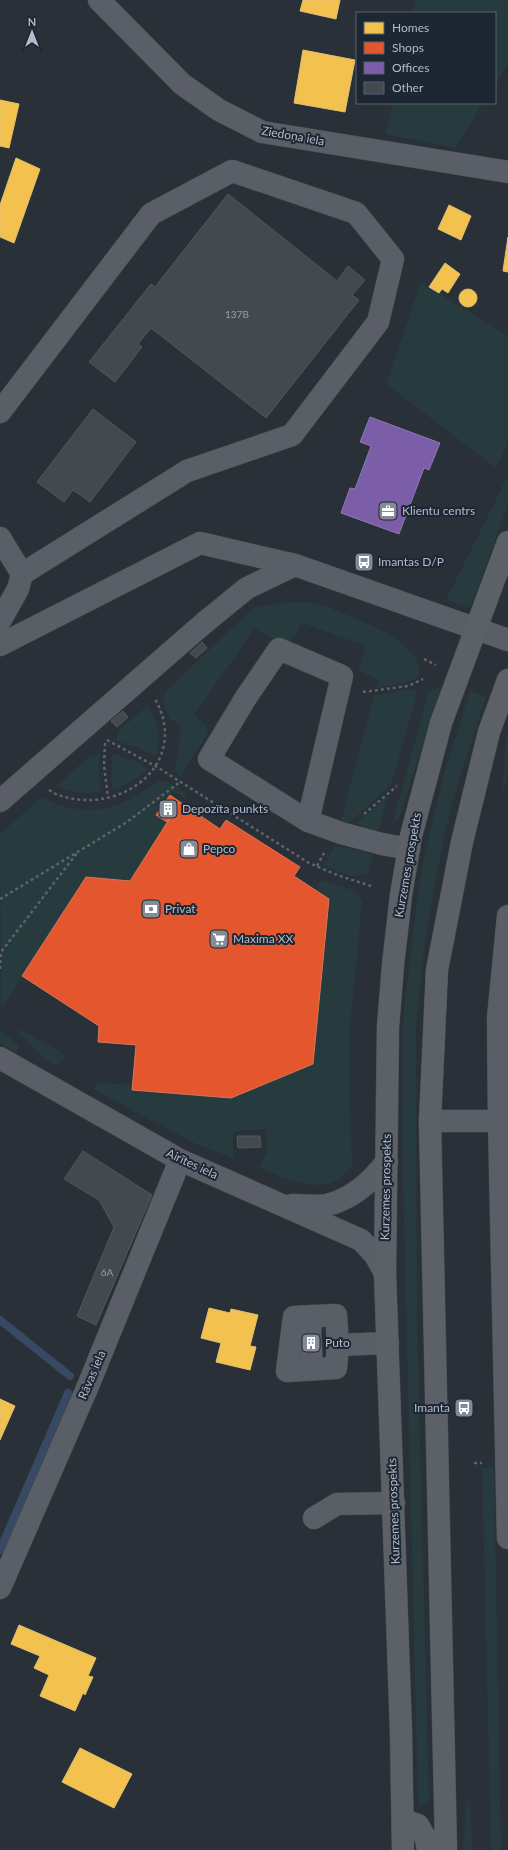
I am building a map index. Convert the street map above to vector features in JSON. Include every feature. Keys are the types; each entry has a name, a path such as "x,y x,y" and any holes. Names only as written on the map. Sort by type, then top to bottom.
{"main road":[{"name":"Kurzemes prospekts","path":"403,1850 394,1503 385,1272 388,1027 401,895 409,849 441,723 508,542"},
{"path":"446,1850 430,1121 437,970 465,827 489,732 508,680"},
{"path":"403,1820 418,1825 426,1839 428,1850"}],"street":[{"name":"Ziedoņa iela","path":"99,0 182,84 219,110 262,132 508,172"},
{"path":"0,412 151,214 232,171 356,213 393,259 378,322 292,435 187,471 22,574 18,589 0,621"},
{"path":"0,538 22,574"},
{"path":"0,645 200,543 295,565 508,640"},
{"path":"0,801 198,628 247,588 295,565"},
{"path":"308,821 342,676 278,649 245,699 209,759 308,821 341,833 382,844 409,849"},
{"path":"508,916 498,1018 503,1121 508,1538"},
{"name":"Airītes iela","path":"0,1058 180,1160 286,1205 326,1205 344,1199 376,1176 387,1161"},
{"path":"430,1121 503,1121"},
{"name":"Rāvas iela","path":"0,1588 88,1386 180,1160"},
{"path":"286,1205 361,1240 375,1255 385,1272"},
{"path":"336,1315 338,1345 336,1368 287,1371 294,1317 336,1315"},
{"path":"338,1345 388,1343"},
{"path":"314,1518 337,1504 394,1503"}],"path":[{"path":"338,694 408,686 423,679"},
{"path":"44,786 54,794 73,799 92,800 108,798 135,787 145,780 157,767 164,750 165,732 162,715 154,696"},
{"path":"108,798 104,765 106,740 157,767 309,863 337,875 374,887"},
{"path":"0,899 127,822 180,782"},
{"path":"363,815 397,786"},
{"path":"0,969 1,952 78,851"}],"green space":[{"path":"415,0 508,0 508,64 496,82 496,12 413,12"},
{"path":"393,104 482,104 455,148 386,134"},
{"path":"421,282 508,336 508,443 496,468 386,384"},
{"path":"508,475 508,504 471,606 466,607 446,600"},
{"path":"288,603 309,603 323,606 367,623 403,645 412,654 418,664 420,675 411,681 376,688 378,679 364,673 359,668 366,646 302,623 294,638 285,642 269,637 255,628 194,715 207,726 208,733 180,777 174,770 179,747 179,723 170,720 163,702 165,692 248,613 257,607"},
{"path":"441,687 399,819 392,825 428,694 431,690"},
{"path":"408,689 414,690 417,694 391,785 349,823 341,821 374,695"},
{"path":"470,691 486,697 457,786 445,831 426,933 416,1026 417,1318 429,1802 419,1804 402,1140 403,1018 418,893 424,858 444,774"},
{"path":"148,705 157,724 159,737 155,757 139,748 116,741 119,731"},
{"path":"508,733 508,775 502,792 505,746"},
{"path":"112,753 137,762 148,769 139,777 113,791 111,777"},
{"path":"100,754 98,766 101,792 78,792 55,787 90,756"},
{"path":"161,781 169,782 187,794 185,798 172,791 157,815 167,822 130,881 86,877 1,1011 0,834 42,797 62,806 84,810 105,808 131,799 152,785"},
{"path":"387,798 378,831 355,824 384,799"},
{"path":"335,845 373,855 368,873 351,876 324,865"},
{"path":"321,880 356,891 362,902 350,1026 349,1078 352,1166 341,1178 332,1183 311,1185 289,1180 259,1168 267,1152 266,1129 233,1131 233,1158 196,1144 93,1089 98,1083 132,1085 133,1090 231,1098 312,1064 329,899 315,889"},
{"path":"13,1026 60,1051 66,1059 54,1066 38,1053"},
{"path":"0,1029 19,1046 16,1053 0,1043"},
{"path":"482,1468 494,1468 501,1850 491,1850"},
{"path":"467,1798 471,1812 472,1850 463,1850"}],"building: Homes":[{"path":"303,0 340,0 336,19 300,11"},
{"path":"303,50 355,60 345,112 294,103"},
{"path":"0,100 19,104 9,148 0,146"},
{"path":"16,158 40,169 14,243 0,237 0,205"},
{"path":"449,205 471,216 461,240 438,229"},
{"path":"508,237 508,272 503,271"},
{"path":"445,263 460,274 448,293 442,289 439,293 429,287"},
{"path":"468,289 474,292 477,298 474,304 468,307 462,304 459,298 462,292"},
{"path":"209,1308 230,1313 231,1309 258,1315 250,1346 256,1347 250,1370 216,1362 221,1343 201,1338"},
{"path":"0,1399 15,1406 0,1440"},
{"path":"19,1625 96,1658 88,1676 93,1677 85,1695 83,1693 75,1711 40,1696 49,1675 34,1668 40,1656 11,1644"},
{"path":"80,1748 132,1774 114,1808 62,1782"}],"building: Shops":[{"name":"Depozīta punkts","path":"170,795 180,802 167,822 156,815"},
{"path":"180,802 220,829 226,820 300,867 294,876 329,899 313,1064 231,1098 132,1090 136,1045 98,1042 99,1026 22,976 86,877 130,881"}],"building: Offices":[{"path":"370,417 440,443 429,470 424,468 399,534 341,513 350,488 355,489 371,446 360,442"}],"building: Other":[{"path":"228,194 337,281 348,266 365,280 352,295 359,300 266,418 151,328 138,344 142,347 115,382 89,362 151,284 155,287"},
{"path":"93,409 136,442 90,502 73,490 64,502 37,482"},
{"path":"202,642 207,648 196,658 190,653"},
{"path":"123,711 128,717 117,727 111,721"},
{"path":"237,1136 260,1136 261,1147 238,1148"},
{"path":"83,1151 152,1195 96,1325 77,1316 114,1227 99,1200 64,1179"}],"waterway":[{"path":"0,1320 70,1376"},
{"path":"0,1550 68,1393"}],"place":[{"name":"Klientu centrs","path":"388,511"},
{"name":"Imantas D/P","path":"364,562"},
{"name":"Depozīta punkts","path":"168,809"},
{"name":"Pepco","path":"189,849"},
{"name":"Privat","path":"151,909"},
{"name":"Maxima XX","path":"219,939"},
{"name":"Puto","path":"311,1343"},
{"name":"Imanta","path":"464,1408"}]}
